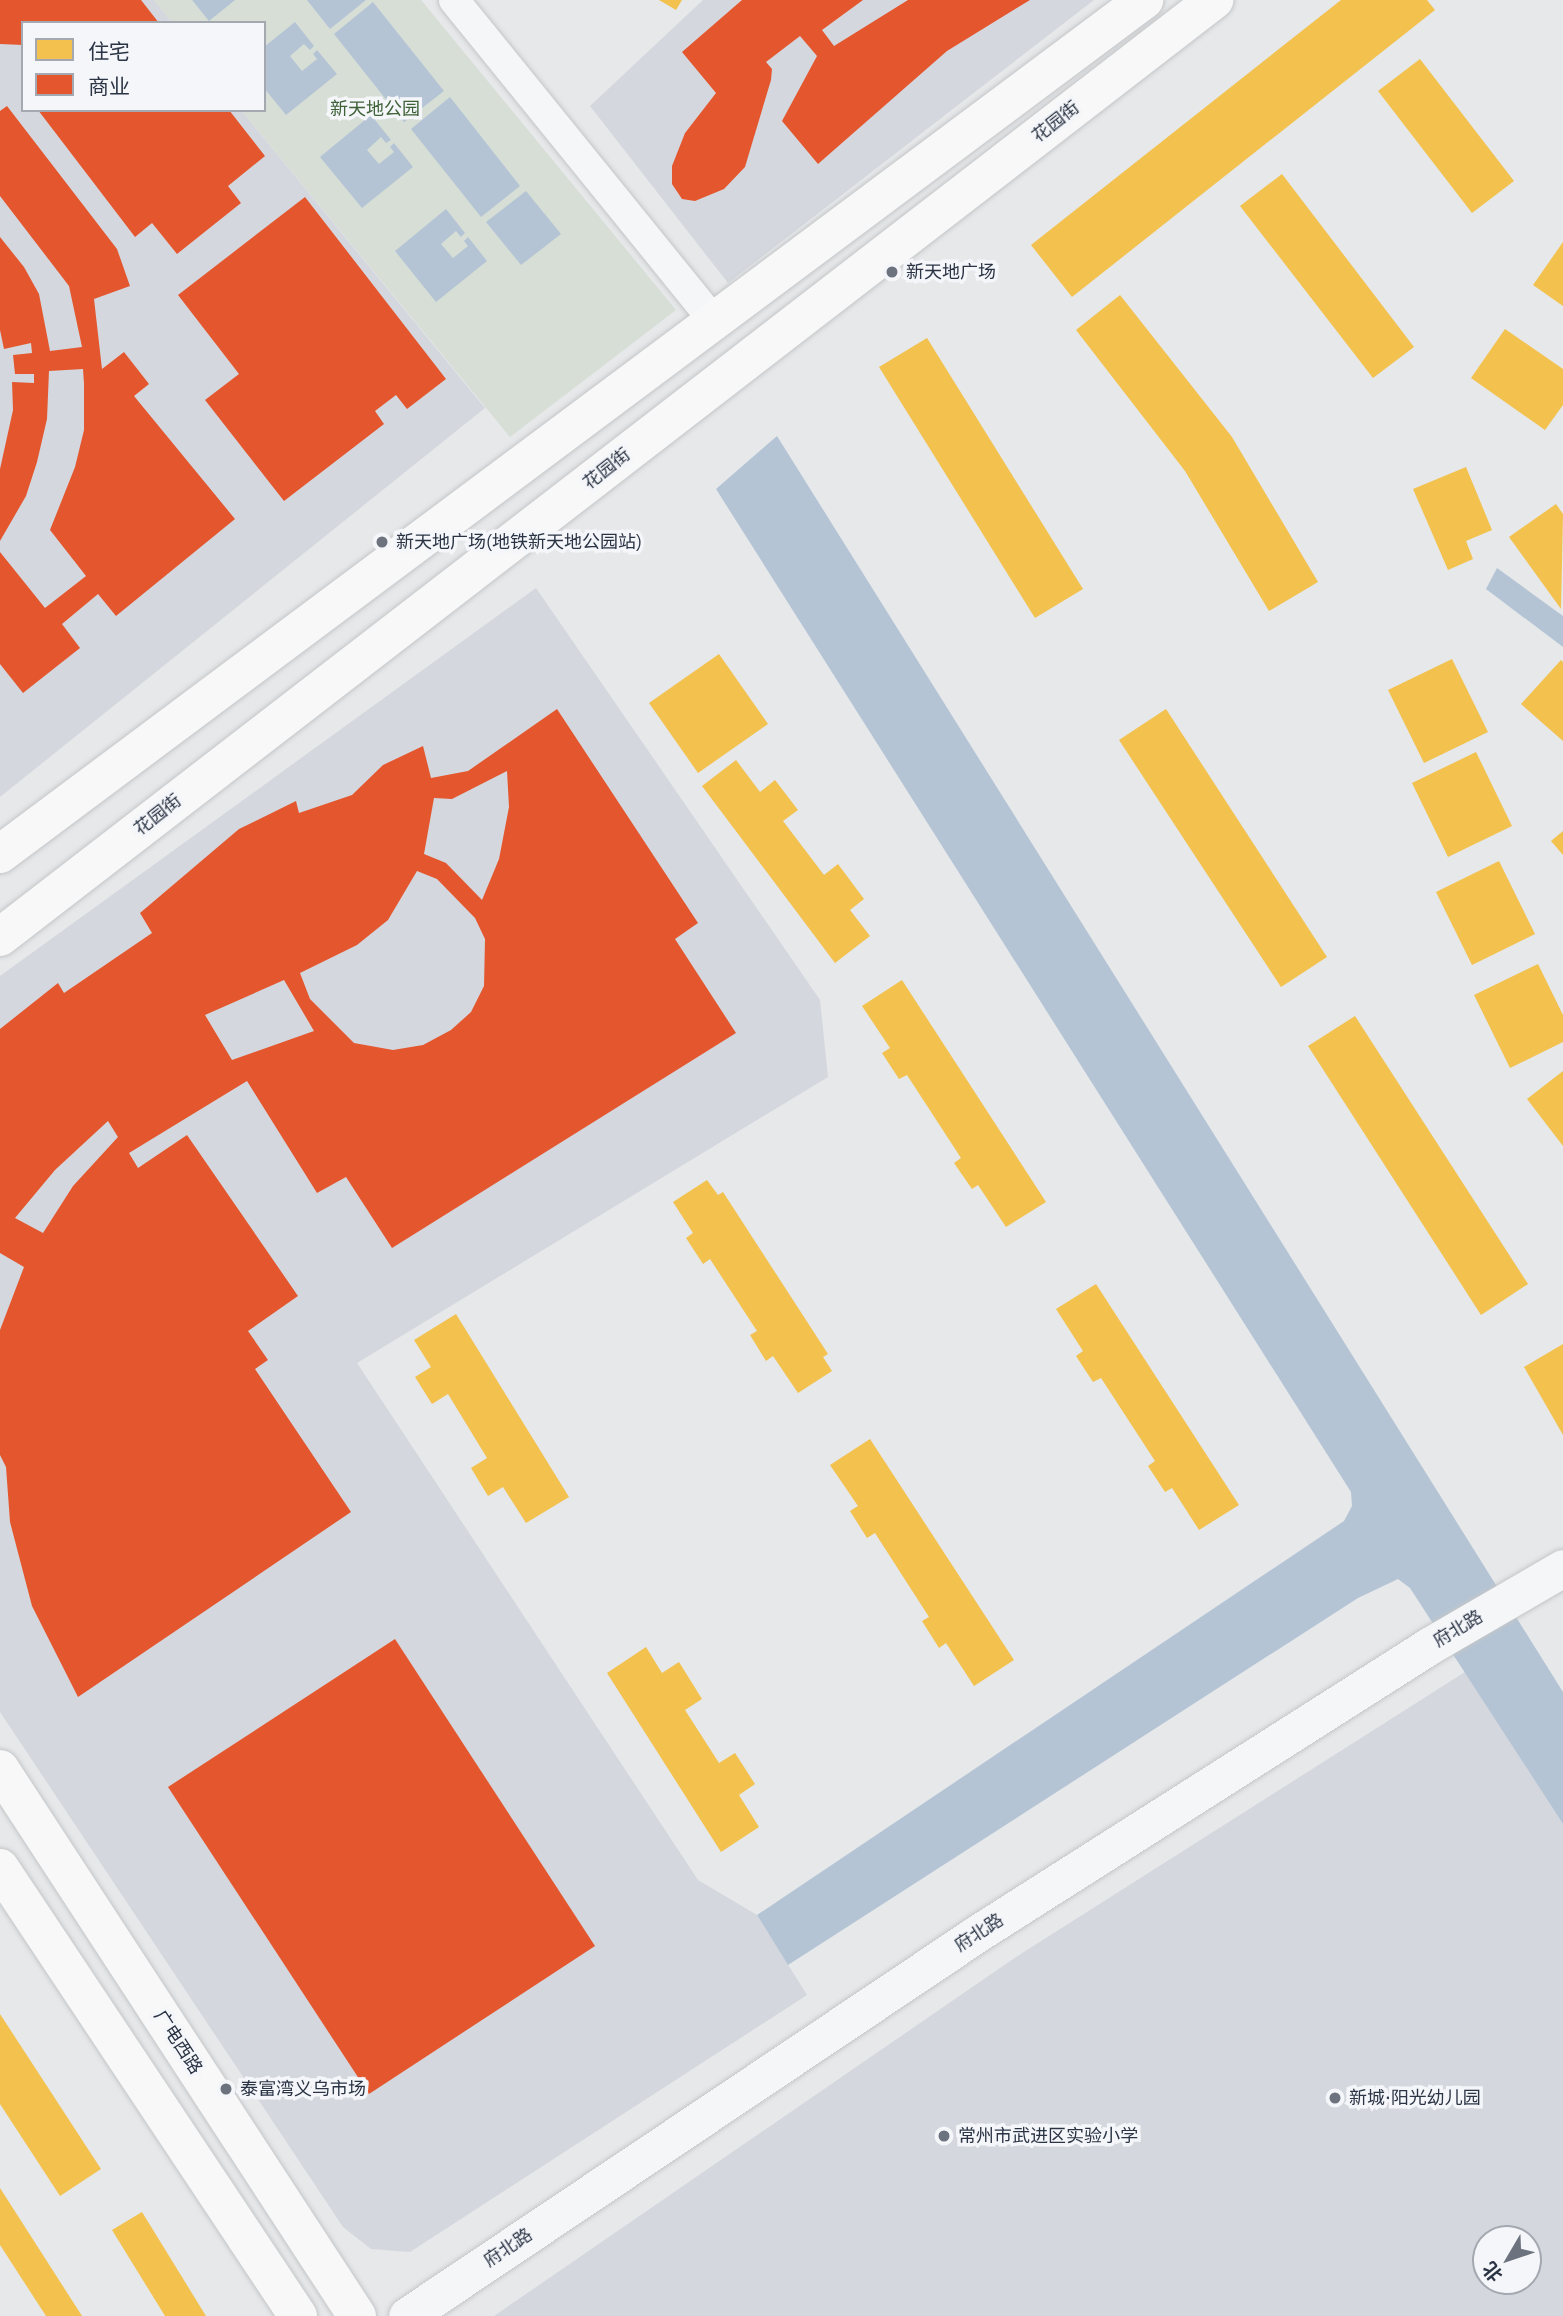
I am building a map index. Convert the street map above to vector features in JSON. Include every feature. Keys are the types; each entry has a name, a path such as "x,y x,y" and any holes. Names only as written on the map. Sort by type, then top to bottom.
{"main road":[{"path":"0,854 1144,0"},
{"name":"花园街","path":"0,937 1214,0"},
{"name":"广电西路","path":"0,1769 357,2316"},
{"path":"0,1868 298,2316"}],"street":[{"path":"454,0 714,321"},
{"name":"府北路","path":"407,2316 978,1933 1429,1647 1563,1567"}],"shaded area":[{"path":"0,0 154,0 170,21 21,21 21,112 243,112 485,408 0,797"},
{"path":"703,0 1094,0 728,283 590,106"},
{"path":"536,588 820,1000 828,1077 357,1363 698,1880 757,1915 807,1995 410,2252 371,2249 343,2227 0,1712 0,976"},
{"name":"新城·阳光幼儿园","path":"1465,1672 1563,1824 1563,2316 494,2316 1016,1957"}],"green space":[{"name":"新天地公园","path":"154,0 421,0 676,310 510,437 243,112 266,112 266,21 170,21"}],"water":[{"path":"192,0 235,0 209,21"},
{"path":"307,0 366,0 330,29"},
{"path":"373,2 444,91 404,122 334,34"},
{"path":"295,22 314,46 310,50 304,44 290,56 302,71 317,59 313,54 317,50 337,74 286,115 266,90 266,45"},
{"path":"450,97 520,186 481,217 411,129"},
{"path":"371,115 391,140 386,143 381,137 367,150 379,164 394,152 390,147 394,143 413,167 362,208 320,157"},
{"path":"526,191 561,234 521,265 486,222"},
{"path":"446,209 465,233 461,237 456,231 441,244 453,258 468,246 464,241 468,237 487,261 436,302 395,251"},
{"path":"777,436 1563,1692 1563,1824 1410,1588 1398,1579 1358,1598 788,1965 757,1915 1344,1521 1352,1506 1351,1492 716,489"},
{"path":"1497,568 1563,616 1563,647 1486,589"}],"building: 住宅":[{"path":"659,0 682,0 676,10"},
{"path":"1341,0 1427,0 1435,10 1072,297 1031,245"},
{"path":"1420,59 1514,181 1472,213 1378,91"},
{"path":"1282,174 1414,347 1373,378 1240,206"},
{"path":"1563,242 1563,306 1533,285"},
{"path":"1120,295 1232,437 1318,582 1269,611 1185,471 1076,330"},
{"path":"1505,329 1563,369 1563,405 1545,430 1471,378"},
{"path":"927,338 1083,589 1035,618 879,367"},
{"path":"1466,467 1492,530 1466,541 1473,559 1448,570 1413,489"},
{"path":"1556,504 1563,514 1561,609 1509,537"},
{"path":"719,654 768,724 698,773 649,703"},
{"path":"1452,659 1488,732 1424,763 1388,690"},
{"path":"1561,660 1563,662 1563,741 1521,704"},
{"path":"1166,709 1327,957 1281,987 1119,740"},
{"path":"1476,752 1512,826 1448,857 1412,783"},
{"path":"736,760 760,792 775,780 798,810 783,821 824,875 838,864 864,899 850,910 870,936 835,963 702,786"},
{"path":"1563,831 1563,855 1551,841"},
{"path":"1499,861 1535,934 1472,965 1436,892"},
{"path":"1538,964 1563,1015 1563,1042 1510,1068 1474,995"},
{"path":"902,980 1046,1202 1006,1227 978,1185 972,1189 954,1163 961,1158 907,1075 899,1079 882,1053 890,1048 862,1006"},
{"path":"1355,1016 1528,1284 1481,1315 1308,1046"},
{"path":"1563,1071 1563,1146 1527,1099"},
{"path":"707,1180 718,1195 723,1192 828,1354 823,1357 832,1371 798,1393 773,1356 766,1361 750,1335 757,1331 710,1259 703,1264 686,1238 693,1233 673,1202"},
{"path":"1096,1284 1239,1505 1199,1530 1172,1488 1165,1492 1148,1466 1155,1461 1101,1378 1093,1382 1076,1356 1083,1351 1056,1309"},
{"path":"456,1314 569,1497 526,1523 503,1487 488,1496 471,1468 487,1458 448,1394 432,1404 415,1377 431,1367 414,1340"},
{"path":"1563,1344 1563,1435 1524,1367"},
{"path":"870,1439 1014,1660 974,1686 946,1643 939,1648 922,1621 929,1617 875,1533 867,1538 850,1511 858,1506 830,1465"},
{"path":"646,1647 662,1673 679,1662 702,1699 685,1710 719,1763 735,1753 755,1784 739,1795 759,1827 721,1852 607,1673"},
{"path":"0,2014 101,2169 60,2196 0,2104"},
{"path":"0,2188 82,2316 46,2316 0,2245"},
{"path":"142,2212 206,2316 165,2316 112,2230"}],"building: 商业":[{"path":"0,0 141,0 157,21 21,21 21,45 0,44"},
{"path":"742,0 863,0 822,30 834,46 908,0 1030,0 947,51 818,164 782,121 817,56 800,36 766,62 772,69 771,80 745,167 724,189 695,201 682,199 672,184 672,166 685,133 716,93 682,52"},
{"path":"7,106 117,249 130,286 94,299 102,369 124,352 149,384 134,396 235,519 116,616 98,594 62,624 80,648 23,693 0,664 0,552 45,608 86,576 50,530 75,467 84,430 84,384 83,369 49,371 47,419 37,462 26,496 0,541 0,469 13,410 12,382 34,383 34,374 15,374 13,355 32,353 31,343 4,349 0,330 0,237 24,267 39,294 50,351 82,347 69,286 0,196 0,111"},
{"path":"40,112 231,112 265,156 228,186 241,203 177,254 152,223 135,237"},
{"path":"305,197 446,379 407,409 396,395 375,411 384,424 284,501 205,400 239,374 178,295"},
{"path":"557,709 698,923 675,939 736,1033 392,1248 346,1177 317,1193 247,1081 129,1153 138,1168 187,1135 298,1296 248,1331 268,1360 255,1369 351,1512 78,1697 32,1606 10,1522 6,1467 0,1455 0,1330 24,1267 0,1253 0,1029 58,983 64,993 152,933 140,913 239,829 296,801 299,813 352,795 383,765 423,746 431,778 468,771","holes":["507,771 509,807 499,859 482,900 446,863 424,854 434,798 452,799","417,871 437,879 475,918 485,939 484,986 471,1012 451,1030 423,1045 393,1050 354,1043 310,999 300,973 357,945 388,920","284,980 314,1031 232,1060 205,1015","108,1121 118,1137 73,1186 43,1233 15,1218 55,1170"]},
{"path":"395,1639 595,1946 369,2094 168,1787"}],"place":[{"name":"新天地广场","path":"892,272"},
{"name":"新天地广场(地铁新天地公园站)","path":"382,542"},
{"name":"泰富湾义乌市场","path":"226,2089"},
{"name":"新城·阳光幼儿园","path":"1335,2098"},
{"name":"常州市武进区实验小学","path":"944,2136"}]}
